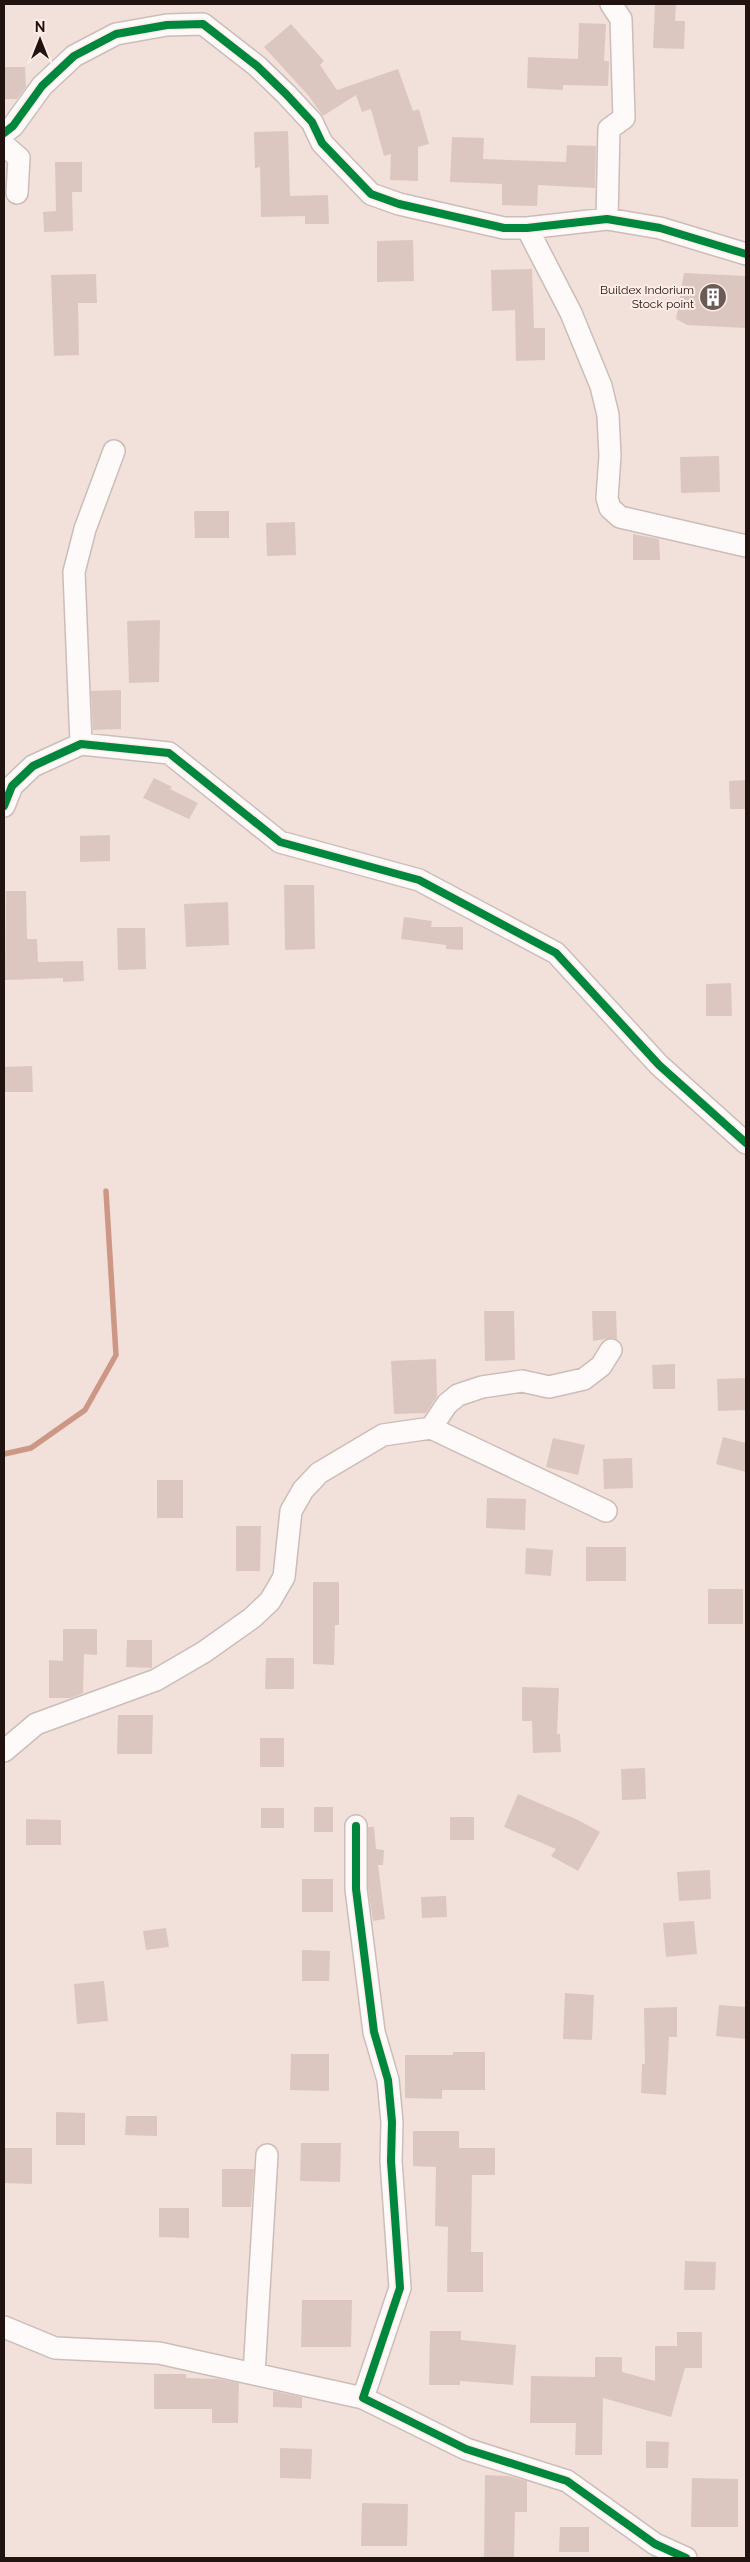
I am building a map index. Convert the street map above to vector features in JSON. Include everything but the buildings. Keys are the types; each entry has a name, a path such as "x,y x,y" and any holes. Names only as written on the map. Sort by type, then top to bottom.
{"street":[{"path":"607,219 609,128 624,118 621,18 611,4"},
{"path":"4,133 13,126 42,86 74,56 116,34 167,25 203,24 257,66 286,94 312,122 322,143 371,194 400,204 504,228 527,228 607,219 660,228 746,254"},
{"path":"4,145 19,158 17,193"},
{"path":"527,228 571,313 601,386 608,415 610,456 606,486 610,508 620,517 746,546"},
{"path":"81,744 74,572 85,529 114,451"},
{"path":"4,806 12,786 33,766 81,744 169,753 280,842 419,880 556,953 659,1065 746,1143"},
{"path":"432,1428 447,1404 458,1396 482,1387 522,1381 549,1387 584,1379 601,1366 612,1350"},
{"path":"4,1751 36,1724 156,1680 204,1652 252,1618 270,1601 284,1577 291,1511 303,1490 319,1473 383,1435 432,1428 606,1511"},
{"path":"356,1826 356,1889 374,2032 388,2080 392,2122 391,2161 400,2288 363,2398"},
{"path":"254,2374 267,2155"},
{"path":"4,2327 55,2348 159,2353 363,2398 466,2449 567,2481 655,2544 686,2558"}],"waterway":[{"path":"4,1454 31,1448 85,1410 116,1355 106,1191"}],"cycle path":[{"path":"4,133 13,126 42,86 74,56 116,34 167,25 203,24 257,66 286,94 312,122 322,143 371,194 399,204 504,228 527,228 607,219 660,228 746,254"},
{"path":"4,806 12,786 33,766 81,744 169,753 280,842 419,880 556,953 659,1065 746,1143"},
{"path":"356,1826 356,1889 374,2032 388,2080 392,2122 391,2161 400,2288 363,2398 466,2449 567,2481 655,2544 686,2558"}],"place":[{"name":"Buildex Indorium Stock point","path":"713,297"}]}
